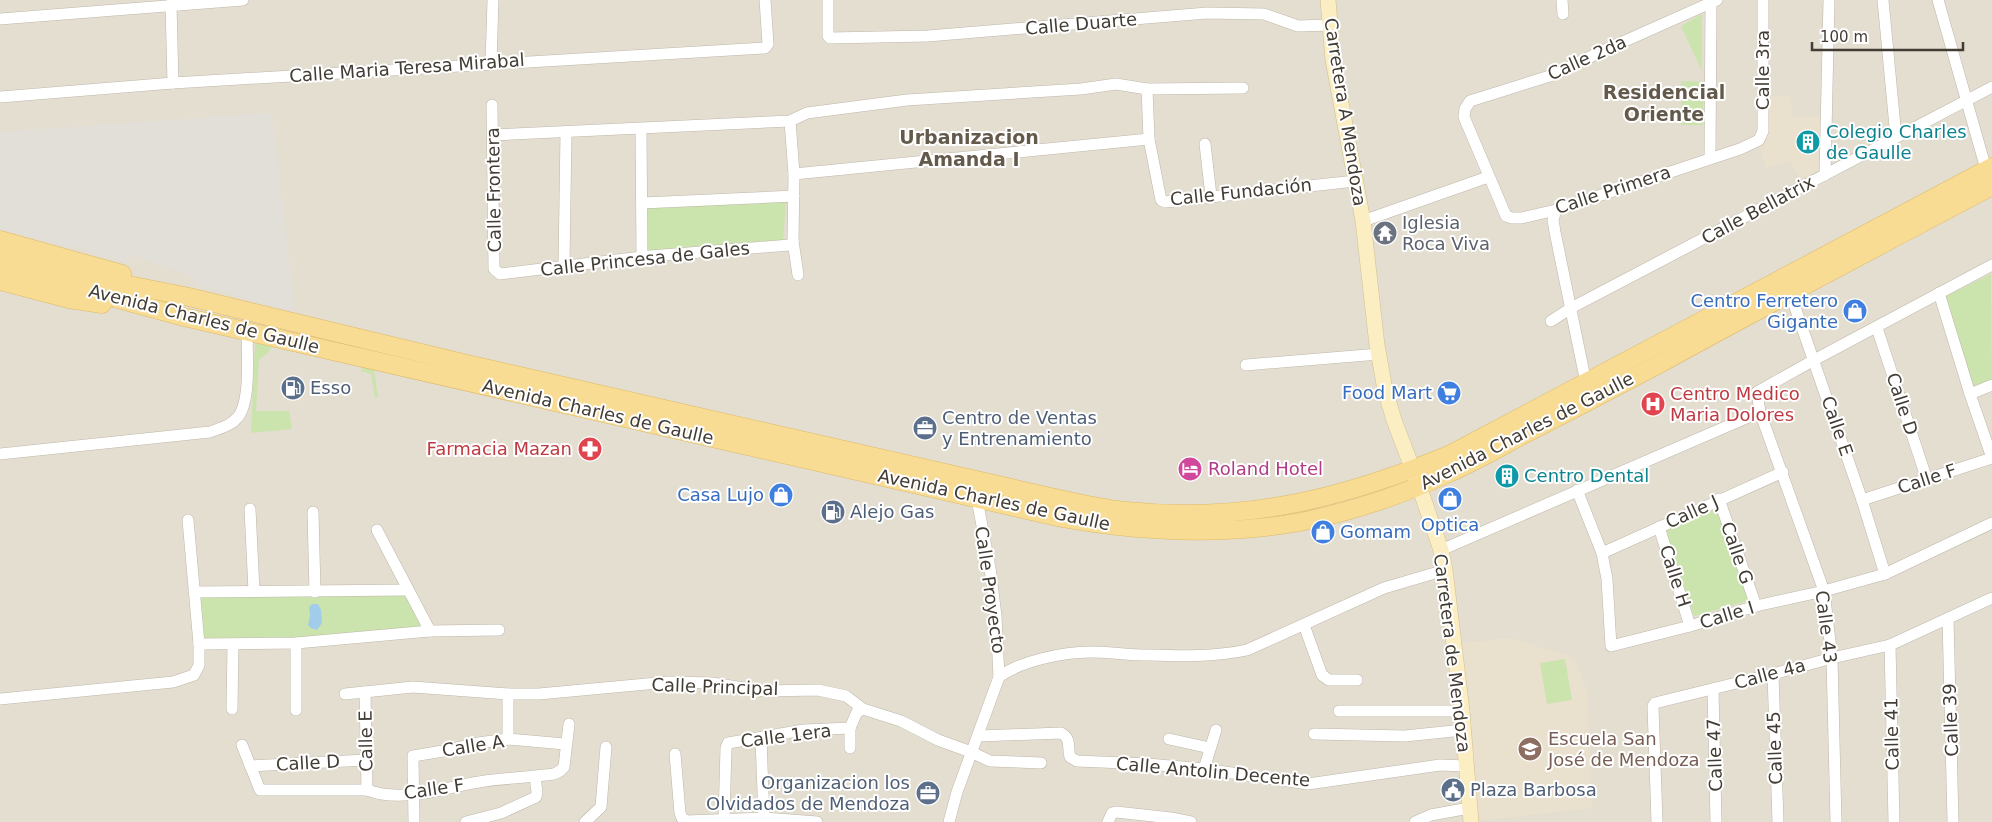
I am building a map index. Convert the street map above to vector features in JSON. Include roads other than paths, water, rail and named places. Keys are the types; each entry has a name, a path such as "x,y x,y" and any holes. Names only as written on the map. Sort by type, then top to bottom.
{"main road":[{"name":"Avenida Charles de Gaulle","path":"0,268 189,297 467,364 849,451 1010,497 1062,518 1156,530 1228,529 1299,522 1370,503 1416,478 1451,454 1586,383 1760,300 1990,178"},
{"path":"0,240 106,268 189,297"},
{"name":"Avenida Charles de Gaulle","path":"0,255 184,317 496,389 624,416 977,499 1010,497"},
{"path":"0,281 69,299 184,317"},
{"name":"Avenida Charles de Gaulle","path":"1416,478 1450,473 1595,399 1760,300"},
{"path":"846,469 849,451"}],"street":[{"path":"0,19 171,4 243,0"},
{"path":"491,63 493,0"},
{"name":"Calle Maria Teresa Mirabal","path":"0,97 173,83 765,48 768,44 765,0"},
{"name":"Calle Duarte","path":"828,0 828,36 830,38 928,36 1207,13 1264,14 1298,26 1330,25"},
{"name":"Carretera A Mendoza","path":"1328,0 1341,108 1362,221 1385,390 1416,478"},
{"path":"1562,0 1563,14"},
{"name":"Calle 3ra","path":"1759,140 1762,131 1763,0"},
{"path":"1825,175 1830,0"},
{"path":"1883,0 1896,137"},
{"path":"1938,0 1990,178"},
{"path":"1710,158 1714,1"},
{"name":"Calle 2da","path":"1488,177 1464,117 1465,109 1470,101 1554,75 1714,1"},
{"path":"171,4 173,83"},
{"path":"493,135 790,121 806,113 907,100 1116,84 1148,89 1243,88"},
{"name":"Calle Bellatrix","path":"1552,321 1571,308 1992,87"},
{"name":"Calle Fundación","path":"1148,89 1149,139 1161,200 1165,202 1355,180"},
{"name":"Calle Frontera","path":"492,105 494,269 500,274"},
{"path":"790,121 794,174 792,243 798,275"},
{"path":"642,129 642,257"},
{"path":"564,266 566,132"},
{"path":"794,174 1149,139"},
{"name":"Calle Primera","path":"1488,177 1506,216 1521,218 1556,210 1740,149 1759,140"},
{"path":"1204,144 1211,196"},
{"path":"1362,221 1488,177"},
{"path":"642,204 794,196"},
{"path":"1556,210 1554,226 1586,383"},
{"name":"Calle Princesa de Gales","path":"500,274 642,257 792,243"},
{"path":"1441,550 1760,412 1756,395 1759,390 1992,265"},
{"name":"Calle E","path":"1787,286 1862,500 1885,574"},
{"path":"1939,293 1992,458"},
{"name":"Calle D","path":"1877,328 1927,480"},
{"path":"0,454 210,432 230,424 239,416 245,395 247,331"},
{"path":"1246,365 1379,354"},
{"path":"1970,394 1992,385"},
{"name":"Calle 43","path":"1760,412 1824,591 1832,658 1836,822"},
{"name":"Calle F","path":"1862,500 1992,458"},
{"name":"Calle J","path":"1602,553 1783,472"},
{"name":"Carretera de Mendoza","path":"1416,478 1441,550 1445,570 1462,711 1470,815"},
{"name":"Calle I","path":"1577,490 1602,553 1608,586 1610,646 1690,626 1756,606 1824,591 1885,574 1992,523"},
{"name":"Calle Proyecto","path":"949,822 999,677 996,616 990,568 977,499"},
{"name":"Calle G","path":"1719,499 1756,606"},
{"path":"250,510 254,591"},
{"path":"314,512 315,592"},
{"path":"0,699 173,682 184,680 194,675 199,665 188,520"},
{"name":"Calle H","path":"1659,527 1690,626"},
{"path":"377,530 430,631"},
{"path":"999,677 1013,668 1056,656 1089,652 1146,655 1227,654 1247,650 1384,588 1445,570"},
{"path":"194,592 408,590"},
{"name":"Calle 4a","path":"1657,822 1654,706 1657,701 1890,645 1992,598"},
{"name":"Calle 39","path":"1948,618 1953,822"},
{"path":"1304,625 1322,675 1329,680 1356,680"},
{"path":"198,644 296,642 430,631 499,630"},
{"path":"296,642 296,710"},
{"path":"232,709 233,644"},
{"name":"Calle 41","path":"1890,645 1894,822"},
{"name":"Calle 45","path":"1773,674 1778,822"},
{"name":"Calle Principal","path":"345,694 414,687 508,694 539,694 668,682 712,683 764,691 818,690 846,696 863,709 900,721 938,740 972,752 985,759 996,762 1041,763"},
{"name":"Calle 47","path":"1713,689 1716,822"},
{"name":"Calle E","path":"365,692 367,790"},
{"path":"508,694 508,739"},
{"name":"Calle 1era","path":"722,820 726,748 728,743 761,739 804,730 850,728 857,712 863,709"},
{"path":"1339,711 1462,711"},
{"name":"Calle F","path":"250,766 259,789 367,790 377,794 435,792 483,781 535,777 554,774 560,771 564,767 569,724"},
{"path":"850,728 850,748"},
{"path":"1204,769 1216,730"},
{"path":"1314,734 1404,736 1463,730"},
{"name":"Calle Antolin Decente","path":"979,736 1061,733 1067,736 1070,757 1076,761 1204,769 1308,784 1440,766 1466,766"},
{"name":"Calle A","path":"413,794 412,757 478,743 508,739 566,744"},
{"path":"761,739 764,818"},
{"path":"1169,739 1210,748"},
{"path":"242,745 250,766"},
{"path":"585,822 601,807 606,747"},
{"path":"675,754 682,818 687,820 722,820 764,818 817,822"},
{"name":"Calle D","path":"250,766 366,760"},
{"path":"466,822 501,813 536,797 535,777"},
{"path":"413,794 414,822"},
{"path":"1108,822 1112,813 1116,812 1172,818 1190,822"},
{"path":"1415,822 1430,815 1470,815"}],"water":[{"path":"312,604 318,604 321,610 322,623 317,630 308,625 309,607"}],"place":[{"name":"Colegio Charles de Gaulle","path":"1808,142"},
{"name":"Iglesia Roca Viva","path":"1385,233"},
{"name":"Centro Ferretero Gigante","path":"1855,311"},
{"name":"Esso","path":"293,388"},
{"name":"Food Mart","path":"1449,393"},
{"name":"Centro Medico Maria Dolores","path":"1653,404"},
{"name":"Centro de Ventas y Entrenamiento","path":"925,428"},
{"name":"Farmacia Mazan","path":"590,449"},
{"name":"Roland Hotel","path":"1190,469"},
{"name":"Centro Dental","path":"1507,476"},
{"name":"Casa Lujo","path":"781,495"},
{"name":"Optica","path":"1450,499"},
{"name":"Alejo Gas","path":"833,512"},
{"name":"Gomam","path":"1323,532"},
{"name":"Escuela San José de Mendoza","path":"1530,749"},
{"name":"Plaza Barbosa","path":"1453,790"},
{"name":"Organizacion los Olvidados de Mendoza","path":"928,793"}],"district":[{"name":"Residencial Oriente","path":"1664,103"},
{"name":"Urbanizacion Amanda I","path":"969,148"}]}
